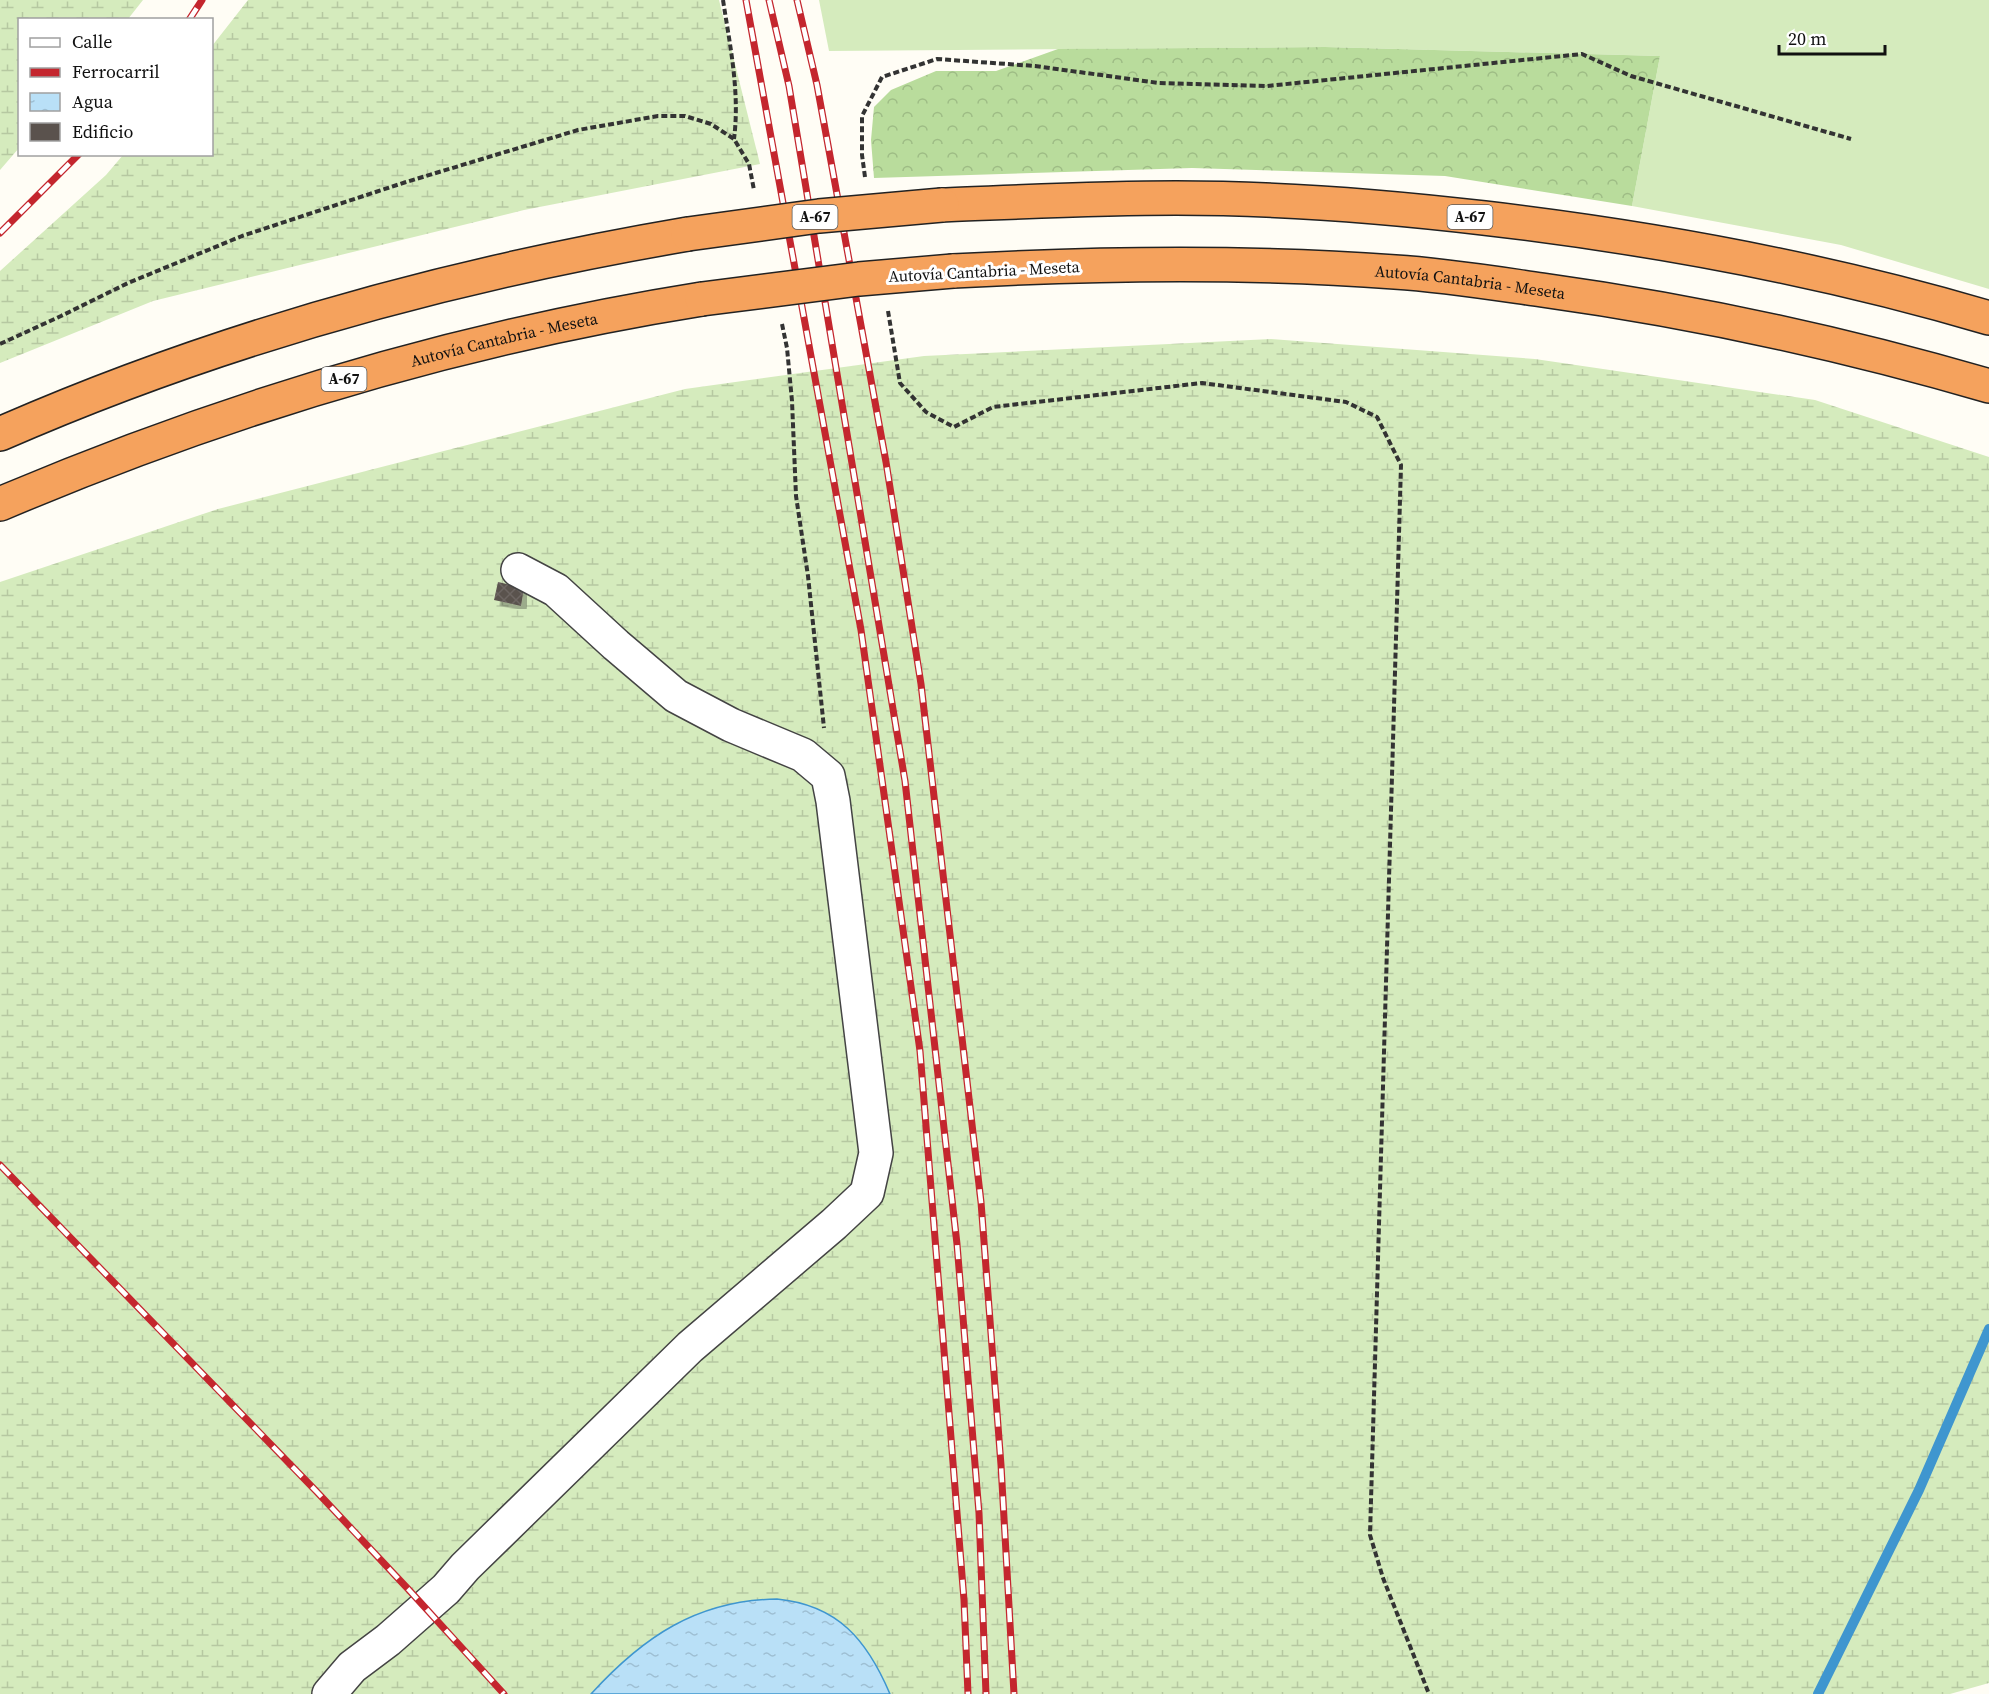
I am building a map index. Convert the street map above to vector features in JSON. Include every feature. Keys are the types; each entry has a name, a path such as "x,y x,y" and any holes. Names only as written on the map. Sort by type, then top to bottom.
{"highway":[{"name":"A-67","path":"0,434 120,386 204,356 375,303 462,280 688,234 819,216 942,205 1176,198 1322,204 1445,214 1533,224 1710,250 1886,290 1989,318"},
{"name":"Autovía Cantabria - Meseta","path":"0,504 163,439 330,383 416,359 504,338 702,299 859,279 953,271 1219,264 1398,272 1577,295 1755,326 1869,353 1989,386"}],"street":[{"path":"328,1694 352,1667 388,1640 446,1589 465,1567 690,1347 867,1193 876,1153 828,776 803,755 731,726 676,696 556,590 518,570"}],"path":[{"path":"723,0 735,80 737,117 734,139"},
{"path":"866,178 862,155 862,116 882,77 937,59 1035,66 1159,83 1267,86 1582,54 1631,76 1851,139"},
{"path":"887,301 900,383 926,412 954,427 993,407 1202,383 1346,402 1377,417 1401,465 1370,1535 1383,1578 1429,1694"}],"green space":[{"path":"0,0 143,0 129,18 18,18 18,149 0,170"},
{"path":"248,0 719,0 760,164 524,210 153,301 0,363 0,271 106,175 122,156 213,156 213,45"},
{"path":"819,0 1989,0 1989,289 1841,245 1632,206 1660,56 1325,47 829,51"},
{"path":"1325,47 1660,56 1632,206 1445,176 1192,168 874,178 871,140 874,107 891,90 936,71 996,71 1058,49"},
{"path":"1271,339 1535,359 1815,400 1989,457 1989,1683 1950,1694 0,1694 0,582 218,509 685,389 924,356"}],"water":[{"path":"777,1599 817,1609 848,1628 871,1657 890,1694 591,1694 631,1655 674,1625 722,1606"}],"building":[{"path":"498,582 524,588 521,606 494,600"}],"waterway":[{"path":"1818,1694 1919,1490 1989,1329"}],"railway":[{"path":"190,18 202,0"},
{"path":"746,0 861,630 920,1051 964,1600 968,1694"},
{"path":"769,0 789,86 905,781 957,1244 979,1513 986,1694"},
{"path":"797,0 817,85 886,462 921,684 981,1202 1001,1465 1014,1694"},
{"path":"0,233 77,156"},
{"path":"0,1165 317,1492 504,1694"}]}
